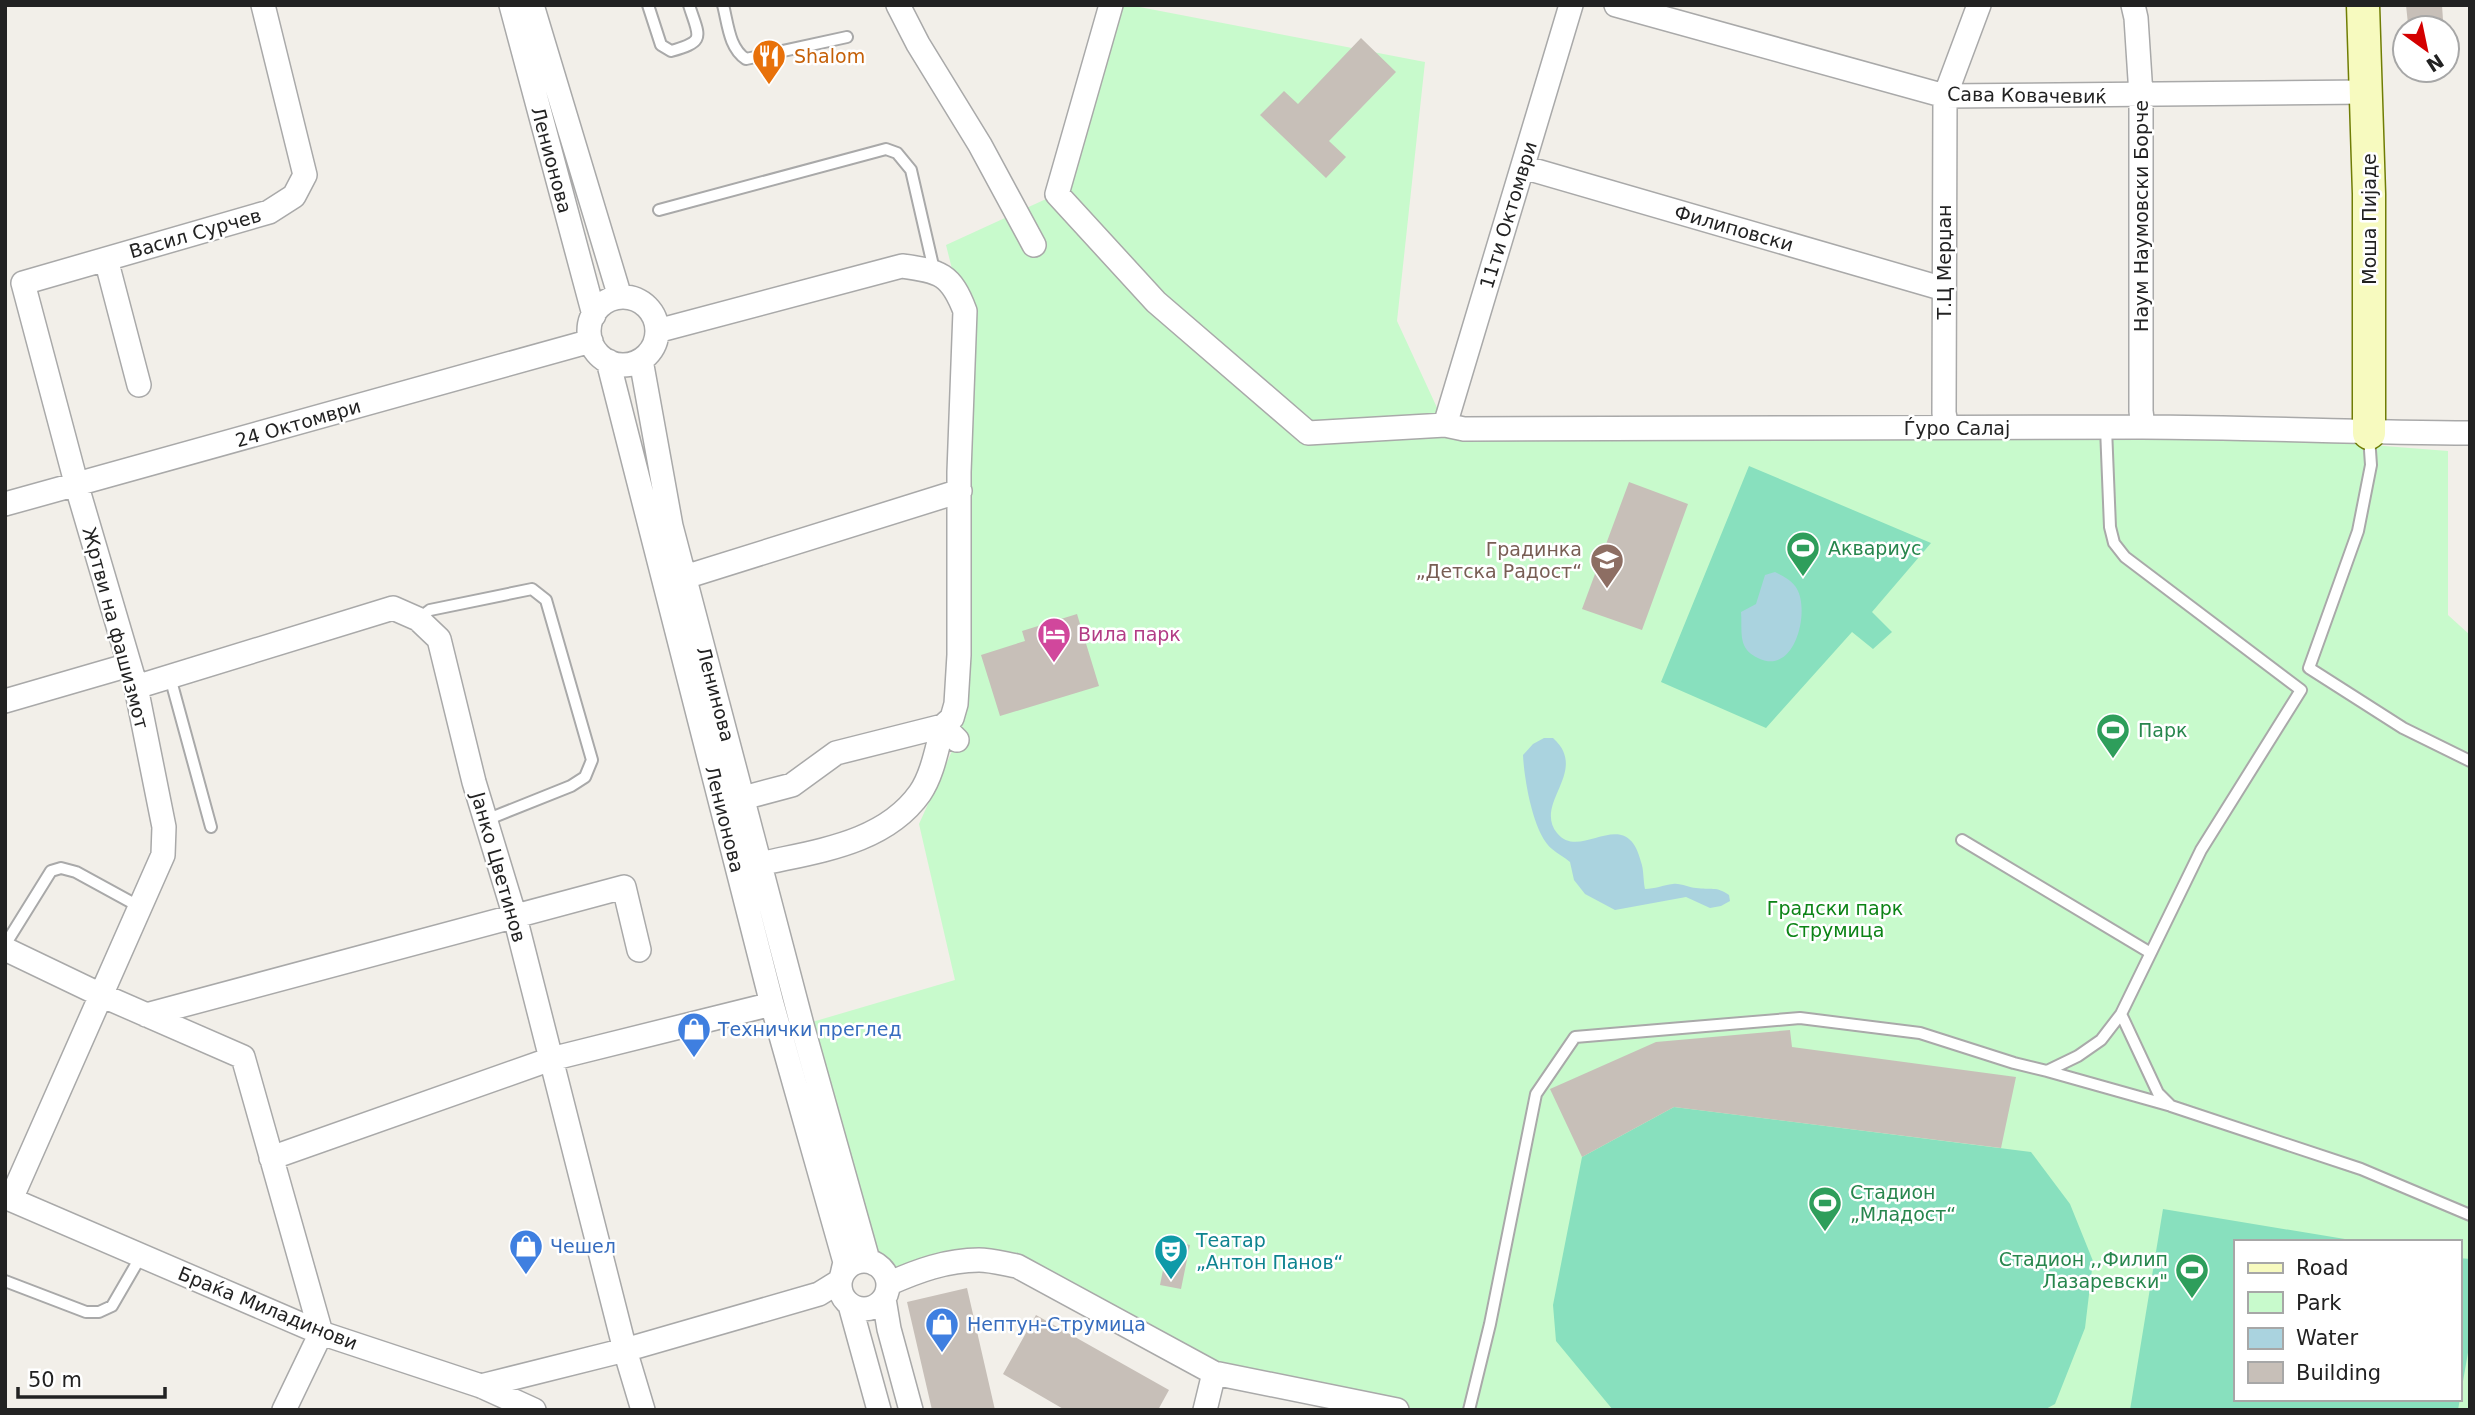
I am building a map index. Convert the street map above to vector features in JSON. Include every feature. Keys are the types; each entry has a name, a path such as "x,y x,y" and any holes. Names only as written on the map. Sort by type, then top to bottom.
{"street":[{"name":"Васил Сурчев","path":"14,280 106,259 269,212 294,196 305,175 263,5"},
{"name":"Ленионова","path":"511,5 594,315"},
{"path":"532,5 620,297"},
{"path":"898,5 918,44 980,145 1034,245"},
{"name":"Ѓуро Салај","path":"1111,5 1057,194 1156,302 1308,433 1445,425 1464,429 2143,427 2470,433"},
{"name":"11ти Октомври","path":"1445,425 1571,5"},
{"name":"Сава Ковачевиќ","path":"1616,5 1945,96 2367,92"},
{"path":"1945,96 1979,5"},
{"name":"Наум Наумовски Борче","path":"2133,5 2141,95 2143,427"},
{"name":"Моша Пијаде","path":"2363,5 2370,194 2369,433"},
{"name":"Т.Ц Мерџан","path":"1945,96 1944,413 1947,428"},
{"name":"Филиповски","path":"1524,167 1944,289"},
{"path":"106,259 139,385"},
{"path":"657,331 902,266 934,270 957,289 965,311 956,704 950,733 920,793 892,821 845,845 760,864"},
{"name":"Жртви на фашизмот","path":"8,1198 163,855 164,827 136,687 14,280"},
{"path":"620,297 641,302 649,309 657,331 650,352 641,360 618,365 599,355 591,341 590,325 600,306 620,297"},
{"name":"24 Октомври","path":"5,504 591,341"},
{"name":"Ленинова","path":"641,360 671,526 855,1217 868,1260 882,1279 889,1329 911,1410"},
{"name":"Ленионова","path":"608,361 772,1004 845,1262 844,1290"},
{"path":"685,577 960,491"},
{"path":"136,687 393,608 418,619"},
{"name":"Јанко Цветинов","path":"418,619 439,639 486,820 515,917 625,1350 643,1410"},
{"path":"5,701 129,665"},
{"path":"743,798 792,785 836,753 950,733"},
{"path":"146,1015 624,887 639,950"},
{"path":"5,947 101,995 243,1057 321,1333 284,1410"},
{"path":"271,1158 551,1059 772,1004"},
{"name":"Браќа Миладинови","path":"8,1198 321,1333 481,1386 534,1410"},
{"path":"879,1410 844,1290 856,1262 882,1279 950,1262 981,1260 1017,1266 1214,1373 1397,1410"},
{"path":"481,1386 625,1350 819,1294 844,1290 866,1309 873,1308 882,1279"},
{"path":"1205,1410 1214,1373"}],"lane":[{"path":"648,5 661,45 671,51 692,46 696,41 698,34 689,5"},
{"path":"723,5 733,46 739,55 746,59 847,37"},
{"path":"659,210 886,149 897,153 911,170 934,270"},
{"path":"2106,428 2110,527 2115,543 2125,557 2301,690"},
{"path":"2047,1070 2078,1056 2101,1040 2121,1014 2201,850 2301,690 2358,531 2371,465 2369,433"},
{"path":"418,619 430,610 532,589 546,600 549,607 592,760 586,777 571,786 486,820"},
{"path":"2309,668 2403,728 2470,761"},
{"path":"170,677 211,827"},
{"path":"1962,841 2149,952"},
{"path":"5,947 51,870 61,867 76,872 139,908"},
{"path":"2121,1014 2158,1093 2171,1106"},
{"path":"1469,1410 1490,1324 1536,1094 1575,1037 1800,1018 1920,1033 2014,1063 2171,1106 2361,1169 2470,1214"},
{"path":"5,1281 86,1312 99,1312 112,1306 141,1255"}],"green space":[{"name":"Градски парк Струмица","path":"1111,5 1129,5 1425,62 1397,321 1445,425 2143,427 2448,451 2448,615 2470,635 2470,1410 1397,1410 1214,1373 1017,1266 914,1273 868,1260 802,1025 955,980 919,824 957,740 957,289 946,245 1057,194"},
{"name":"Аквариус","path":"1749,466 1931,543 1872,612 1892,632 1873,649 1852,632 1766,728 1661,682"},
{"name":"Стадион „Младост“","path":"1674,1107 2031,1152 2070,1204 2093,1261 2085,1328 2055,1404 2044,1410 1613,1410 1556,1341 1553,1305 1582,1157"},
{"name":"Стадион ,,Филип Лазаревски\"","path":"2163,1209 2351,1240 2234,1240 2234,1401 2460,1401 2458,1410 2130,1410"},
{"name":"Стадион ,,Филип Лазаревски\"","path":"2461,1258 2470,1259 2470,1341 2461,1393"}],"water":[{"path":"1775,572 1795,586 1801,599 1802,612 1797,638 1791,650 1782,658 1772,661 1757,658 1745,647 1741,612 1756,604 1765,575"},
{"path":"1544,738 1553,738 1563,750 1566,763 1551,810 1551,822 1557,833 1567,840 1578,842 1614,834 1625,836 1634,845 1641,862 1645,889 1676,884 1717,889 1729,895 1730,901 1710,908 1686,897 1615,910 1585,894 1574,880 1570,862 1545,842 1531,805 1523,755 1533,744"}],"building":[{"path":"2406,5 2442,5 2443,14 2407,14"},
{"path":"1361,38 1396,72 1329,141 1346,157 1326,178 1260,115 1284,91 1298,104"},
{"path":"1629,482 1688,504 1642,630 1582,609"},
{"path":"1077,614 1099,686 1000,716 981,655 1025,641 1022,631"},
{"path":"1790,1030 1792,1047 2016,1077 2001,1148 1674,1107 1582,1157 1550,1089 1656,1042"},
{"path":"1169,1240 1190,1245 1181,1289 1160,1285"},
{"path":"967,1288 995,1410 932,1410 907,1302"},
{"path":"1036,1315 1169,1390 1158,1410 1065,1410 1003,1374"}],"place":[{"name":"Shalom","path":"769,86"},
{"name":"Аквариус","path":"1803,578"},
{"name":"Градинка „Детска Радост“","path":"1607,590"},
{"name":"Вила парк","path":"1054,664"},
{"name":"Парк","path":"2113,760"},
{"name":"Технички преглед","path":"694,1059"},
{"name":"Стадион „Младост“","path":"1825,1233"},
{"name":"Чешел","path":"526,1276"},
{"name":"Театар „Антон Панов“","path":"1171,1281"},
{"name":"Стадион ,,Филип Лазаревски\"","path":"2192,1300"},
{"name":"Нептун-Струмица","path":"942,1354"}]}
